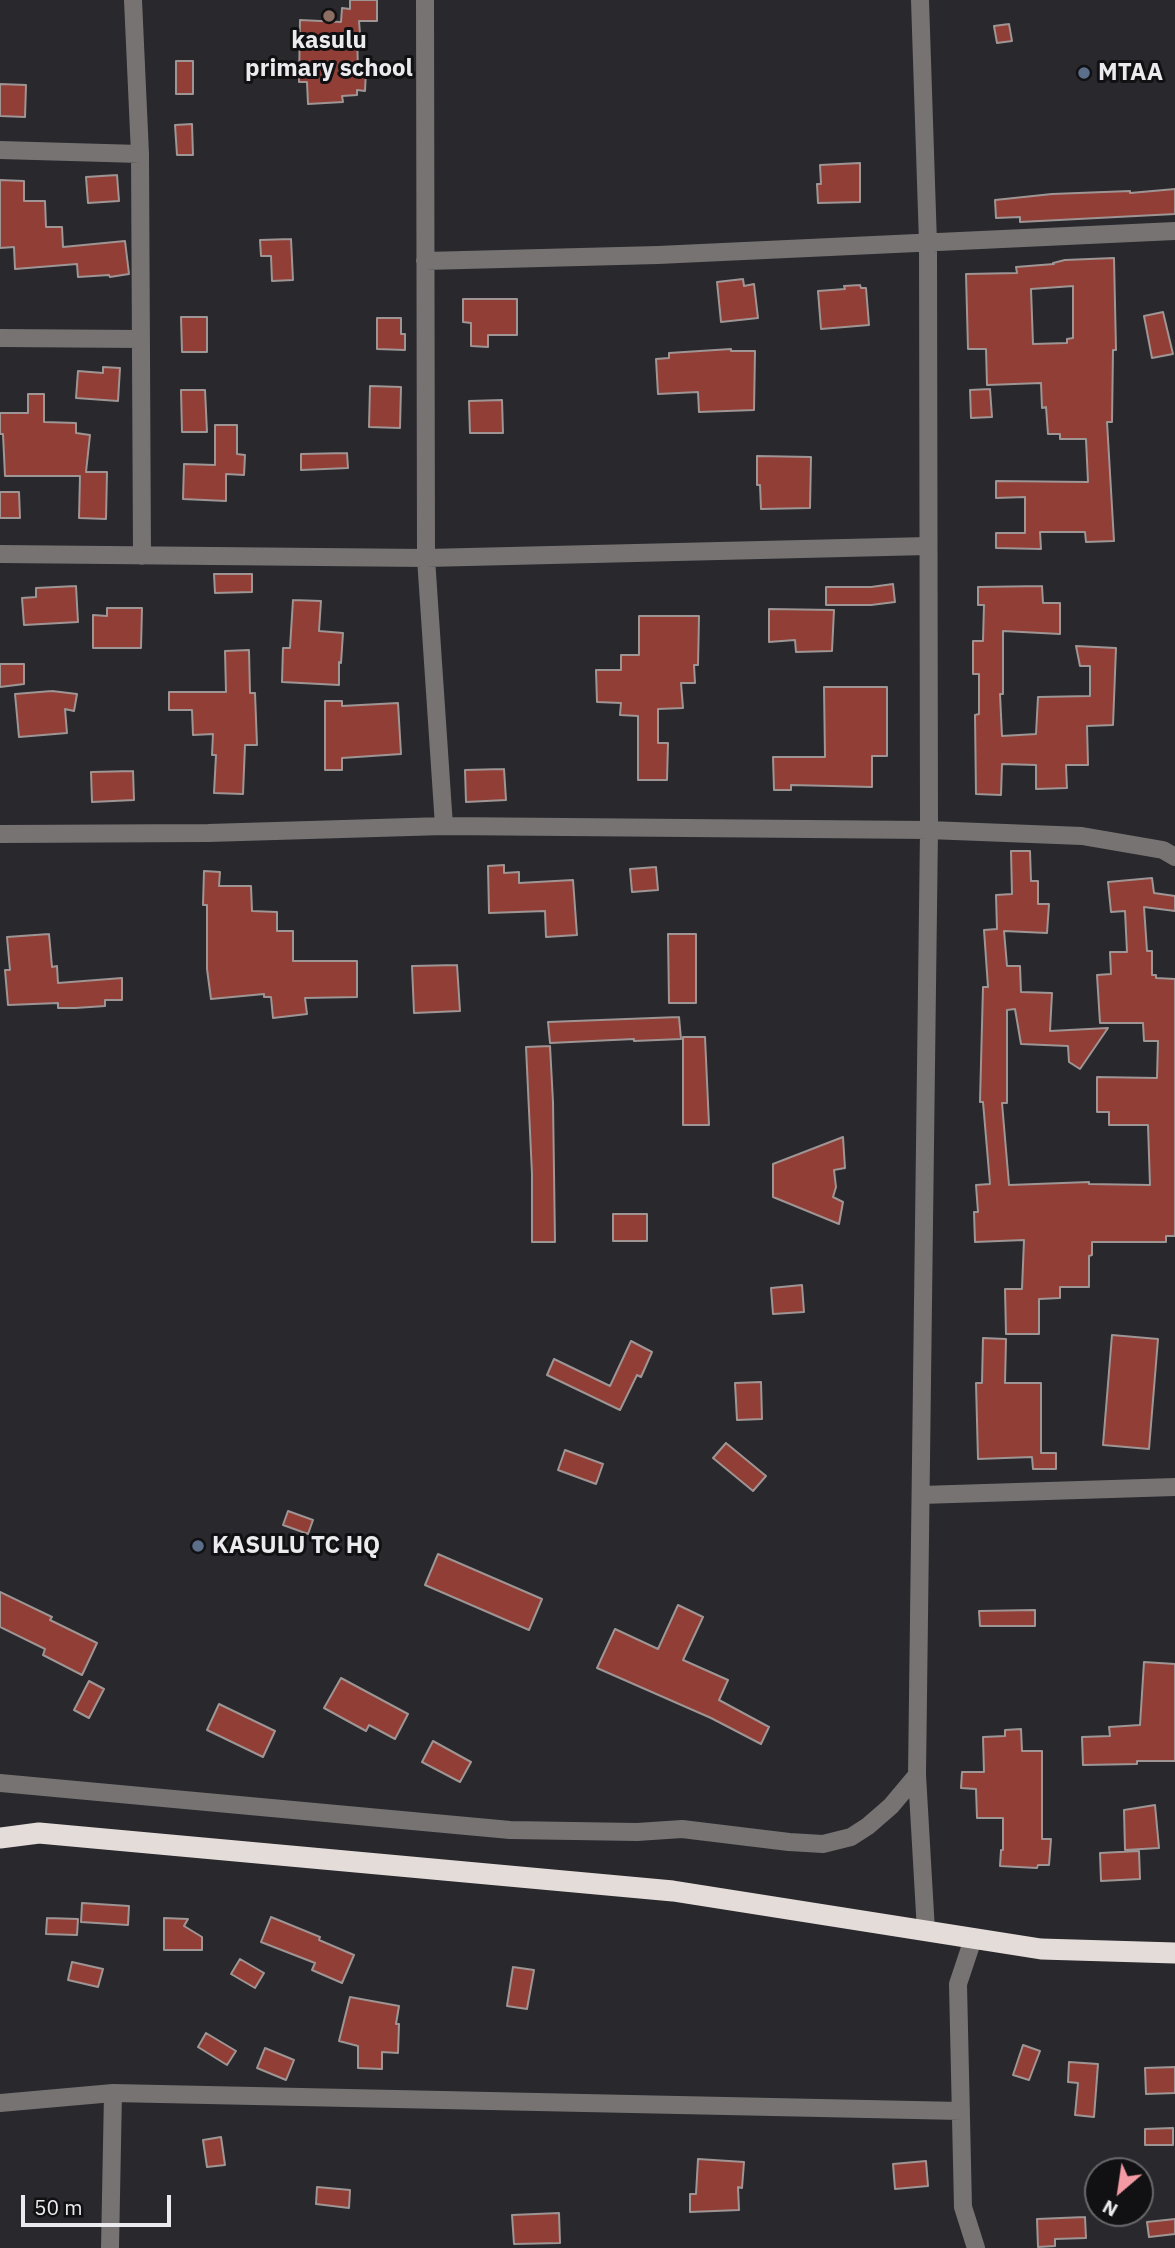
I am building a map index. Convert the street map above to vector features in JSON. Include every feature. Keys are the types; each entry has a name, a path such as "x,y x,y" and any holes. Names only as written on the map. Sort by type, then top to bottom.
{"highway":[{"path":"0,1838 39,1833 673,1891 1041,1949 1175,1953"}],"street":[{"path":"133,0 140,154 142,556"},
{"path":"425,0 426,558 444,826"},
{"path":"920,0 928,243 929,831 917,1774 926,1931"},
{"path":"0,150 140,154"},
{"path":"425,261 658,255 1175,231"},
{"path":"0,338 141,339"},
{"path":"0,554 426,558 928,546"},
{"path":"0,834 208,833 444,826 929,831 1082,836 1163,850 1175,857"},
{"path":"921,1495 1175,1486"},
{"path":"0,1783 509,1830 637,1832 682,1829 822,1844 851,1837 869,1826 891,1807 917,1774"},
{"path":"973,1939 958,1984 963,2207 975,2248"},
{"path":"0,2103 113,2093 961,2111"},
{"path":"110,2248 113,2093"}],"building":[{"path":"350,0 377,0 377,21 359,21 360,34 357,35 358,69 366,70 365,91 357,90 357,95 342,96 343,102 308,104 307,82 299,82 300,20 341,22 342,8 350,9"},
{"path":"1009,24 1012,41 997,43 994,26"},
{"path":"176,61 193,61 193,94 176,94"},
{"path":"0,84 26,85 25,117 0,116"},
{"path":"192,124 193,155 177,155 175,125"},
{"path":"860,163 860,202 818,203 820,165"},
{"path":"117,175 119,201 88,203 86,177"},
{"path":"0,180 24,181 24,201 45,201 46,227 62,227 63,247 125,241 129,274 78,277 77,264 15,269 14,247 0,248"},
{"path":"1175,189 1175,214 1020,222 1020,217 996,218 995,200 1052,194 1130,193"},
{"path":"291,239 293,280 272,281 271,256 261,256 260,240"},
{"path":"1114,258 1116,350 1113,350 1112,422 1107,422 1114,541 1086,542 1085,532 1040,532 1041,549 996,548 996,533 1025,533 1025,497 996,498 996,481 1088,482 1086,439 1060,439 1060,434 1048,434 1046,407 1042,408 1041,383 987,385 986,349 968,349 966,274 1017,273 1016,267 1054,264 1065,260","holes":["1073,286 1073,338 1067,339 1067,343 1033,344 1031,289"]},
{"path":"743,279 744,286 754,284 758,318 721,322 717,282"},
{"path":"860,285 861,288 866,288 869,325 821,329 818,291"},
{"path":"463,299 517,299 517,335 488,335 488,347 471,346 471,323 463,322"},
{"path":"1163,312 1173,354 1152,358 1144,316"},
{"path":"181,317 207,317 207,352 182,352"},
{"path":"377,318 401,318 405,350 377,349"},
{"path":"731,349 755,351 754,410 699,412 698,392 658,394 656,359 669,358 669,353"},
{"path":"103,367 120,368 118,401 76,398 78,371 103,373"},
{"path":"370,386 401,387 400,428 369,427"},
{"path":"990,389 992,417 971,418 970,390"},
{"path":"181,390 205,390 207,432 182,432"},
{"path":"28,394 44,394 44,422 76,423 76,433 90,435 86,472 107,472 106,519 79,518 80,476 5,476 0,413 28,413"},
{"path":"502,400 503,433 470,433 469,401"},
{"path":"215,425 237,425 237,454 245,455 244,475 226,474 226,501 183,499 184,464 215,465"},
{"path":"347,453 348,468 301,470 301,454"},
{"path":"757,456 811,457 810,508 761,509 760,485 757,485"},
{"path":"0,492 19,492 20,518 0,518"},
{"path":"214,574 252,574 252,592 215,593"},
{"path":"893,584 895,602 826,605 826,587"},
{"path":"76,586 78,622 24,625 22,598 36,597 36,588"},
{"path":"1042,586 1043,603 1060,603 1060,634 1003,631 1003,694 1000,694 1002,736 1036,734 1038,697 1090,696 1090,666 1080,666 1076,646 1116,648 1113,725 1087,726 1088,765 1066,765 1067,788 1036,789 1036,765 1002,764 1001,795 976,794 975,715 979,714 979,674 973,674 973,641 983,641 984,605 978,605 978,587"},
{"path":"293,600 321,601 319,631 343,633 339,685 282,682 283,648 290,648"},
{"path":"107,608 142,608 141,648 93,648 93,615 107,616"},
{"path":"769,609 834,610 832,651 796,652 795,640 769,642"},
{"path":"639,616 699,616 695,683 681,683 683,708 658,709 658,743 668,743 667,780 638,780 638,716 620,715 621,703 597,702 596,670 621,670 621,655 639,655"},
{"path":"249,650 250,693 255,693 257,745 245,745 243,794 214,793 216,755 212,755 213,734 193,735 192,710 169,710 169,692 226,692 225,651"},
{"path":"0,664 24,664 24,684 0,687"},
{"path":"824,687 887,687 887,756 872,756 872,787 791,785 791,790 774,790 773,757 825,757"},
{"path":"52,691 77,694 74,711 65,709 67,733 19,737 15,694"},
{"path":"325,701 342,701 342,706 398,703 401,754 342,758 342,770 325,770"},
{"path":"504,769 506,800 466,802 465,770"},
{"path":"133,771 134,800 92,802 91,772"},
{"path":"1011,851 1030,851 1031,881 1038,881 1038,904 1049,904 1047,933 1004,931 1007,966 1020,966 1021,992 1052,993 1050,1031 1108,1028 1080,1069 1069,1062 1068,1046 1021,1044 1015,1009 1007,1010 1007,1103 1002,1103 1009,1185 1089,1182 1150,1185 1148,1125 1109,1125 1109,1112 1097,1112 1097,1077 1157,1078 1158,1041 1144,1041 1143,1023 1100,1023 1097,975 1111,974 1110,952 1127,952 1125,911 1111,912 1108,882 1152,878 1154,893 1175,896 1175,911 1144,907 1147,951 1152,951 1152,975 1156,975 1156,978 1175,979 1175,1236 1166,1236 1166,1242 1092,1242 1089,1287 1060,1287 1060,1298 1039,1299 1039,1334 1006,1334 1005,1289 1022,1289 1024,1240 975,1242 974,1212 978,1212 976,1185 990,1184 983,1102 980,1102 983,987 988,987 984,930 997,929 996,895 1012,894"},
{"path":"504,865 504,873 519,872 519,883 573,880 577,935 546,937 545,911 489,913 488,866"},
{"path":"656,867 658,890 632,892 630,869"},
{"path":"204,871 220,872 219,886 251,886 252,911 277,912 277,931 293,931 293,961 357,961 357,997 305,998 307,1014 273,1018 271,997 264,997 264,994 211,999 207,969 207,905 203,905"},
{"path":"49,934 52,967 57,966 58,983 122,978 122,1000 105,1000 105,1006 75,1008 58,1008 58,1003 8,1005 5,970 10,970 7,937"},
{"path":"668,934 696,934 696,1003 669,1003"},
{"path":"457,965 460,1011 414,1013 412,966"},
{"path":"679,1017 681,1039 550,1043 548,1022"},
{"path":"683,1037 705,1037 709,1125 683,1125"},
{"path":"550,1046 555,1242 532,1242 526,1047"},
{"path":"843,1137 845,1168 834,1170 836,1187 833,1197 843,1202 839,1224 773,1197 773,1164"},
{"path":"613,1214 647,1214 647,1241 613,1241"},
{"path":"802,1285 804,1312 773,1314 771,1288"},
{"path":"1112,1335 1158,1339 1149,1449 1103,1445"},
{"path":"983,1338 1006,1339 1005,1383 1041,1383 1041,1453 1056,1453 1056,1469 1033,1469 1032,1457 978,1459 976,1383 982,1383"},
{"path":"631,1341 652,1352 641,1377 637,1375 620,1410 547,1375 554,1359 610,1386"},
{"path":"761,1382 762,1419 737,1420 735,1383"},
{"path":"726,1443 766,1476 753,1491 713,1458"},
{"path":"565,1450 603,1464 596,1484 558,1470"},
{"path":"288,1511 313,1520 308,1534 283,1525"},
{"path":"438,1554 542,1599 529,1630 425,1585"},
{"path":"0,1592 97,1643 82,1675 43,1655 45,1649 0,1627"},
{"path":"678,1605 703,1617 683,1660 728,1680 719,1700 769,1727 761,1744 711,1718 597,1668 615,1629 658,1649"},
{"path":"1035,1610 1035,1626 980,1626 979,1611"},
{"path":"1144,1662 1175,1664 1175,1761 1083,1765 1082,1737 1110,1736 1109,1727 1140,1725"},
{"path":"341,1678 408,1714 395,1739 369,1725 366,1731 324,1708"},
{"path":"89,1681 104,1689 89,1718 74,1710"},
{"path":"219,1704 275,1731 263,1757 207,1730"},
{"path":"1021,1729 1022,1751 1042,1751 1042,1839 1051,1839 1049,1865 1038,1865 1037,1868 1000,1866 1003,1818 977,1818 976,1789 961,1788 962,1772 984,1772 983,1737 1005,1736 1005,1730"},
{"path":"433,1741 471,1762 460,1782 422,1762"},
{"path":"1155,1805 1159,1848 1125,1850 1124,1810"},
{"path":"1139,1851 1140,1879 1101,1881 1100,1853"},
{"path":"82,1903 129,1906 128,1925 81,1922"},
{"path":"271,1917 320,1937 319,1940 354,1955 342,1983 312,1970 315,1963 261,1942"},
{"path":"47,1918 78,1919 77,1935 46,1934"},
{"path":"164,1918 188,1919 184,1926 202,1937 202,1950 164,1950"},
{"path":"240,1959 264,1973 255,1988 231,1974"},
{"path":"72,1962 103,1969 98,1987 68,1980"},
{"path":"513,1967 534,1970 527,2009 507,2006"},
{"path":"350,1997 399,2006 396,2024 399,2024 398,2053 382,2052 382,2069 358,2068 358,2046 339,2041"},
{"path":"206,2033 236,2051 227,2065 198,2047"},
{"path":"1023,2045 1040,2051 1029,2080 1013,2075"},
{"path":"265,2048 294,2060 286,2080 257,2068"},
{"path":"1069,2062 1098,2064 1094,2117 1075,2115 1078,2083 1068,2082"},
{"path":"1175,2067 1175,2093 1146,2094 1145,2068"},
{"path":"1173,2128 1173,2145 1145,2145 1145,2129"},
{"path":"221,2137 225,2165 207,2167 203,2140"},
{"path":"698,2159 744,2162 742,2188 738,2187 739,2210 690,2212 690,2194 696,2194"},
{"path":"926,2161 928,2186 895,2189 893,2164"},
{"path":"317,2187 350,2190 349,2208 316,2204"},
{"path":"559,2213 560,2243 514,2244 512,2215"},
{"path":"1084,2217 1086,2238 1055,2239 1055,2246 1038,2247 1037,2219"},
{"path":"1175,2219 1175,2234 1149,2237 1148,2227 1154,2227 1154,2221"}],"place":[{"name":"kasulu primary school","path":"329,16"},
{"name":"MTAA","path":"1084,73"},
{"name":"KASULU TC HQ","path":"198,1546"}]}
